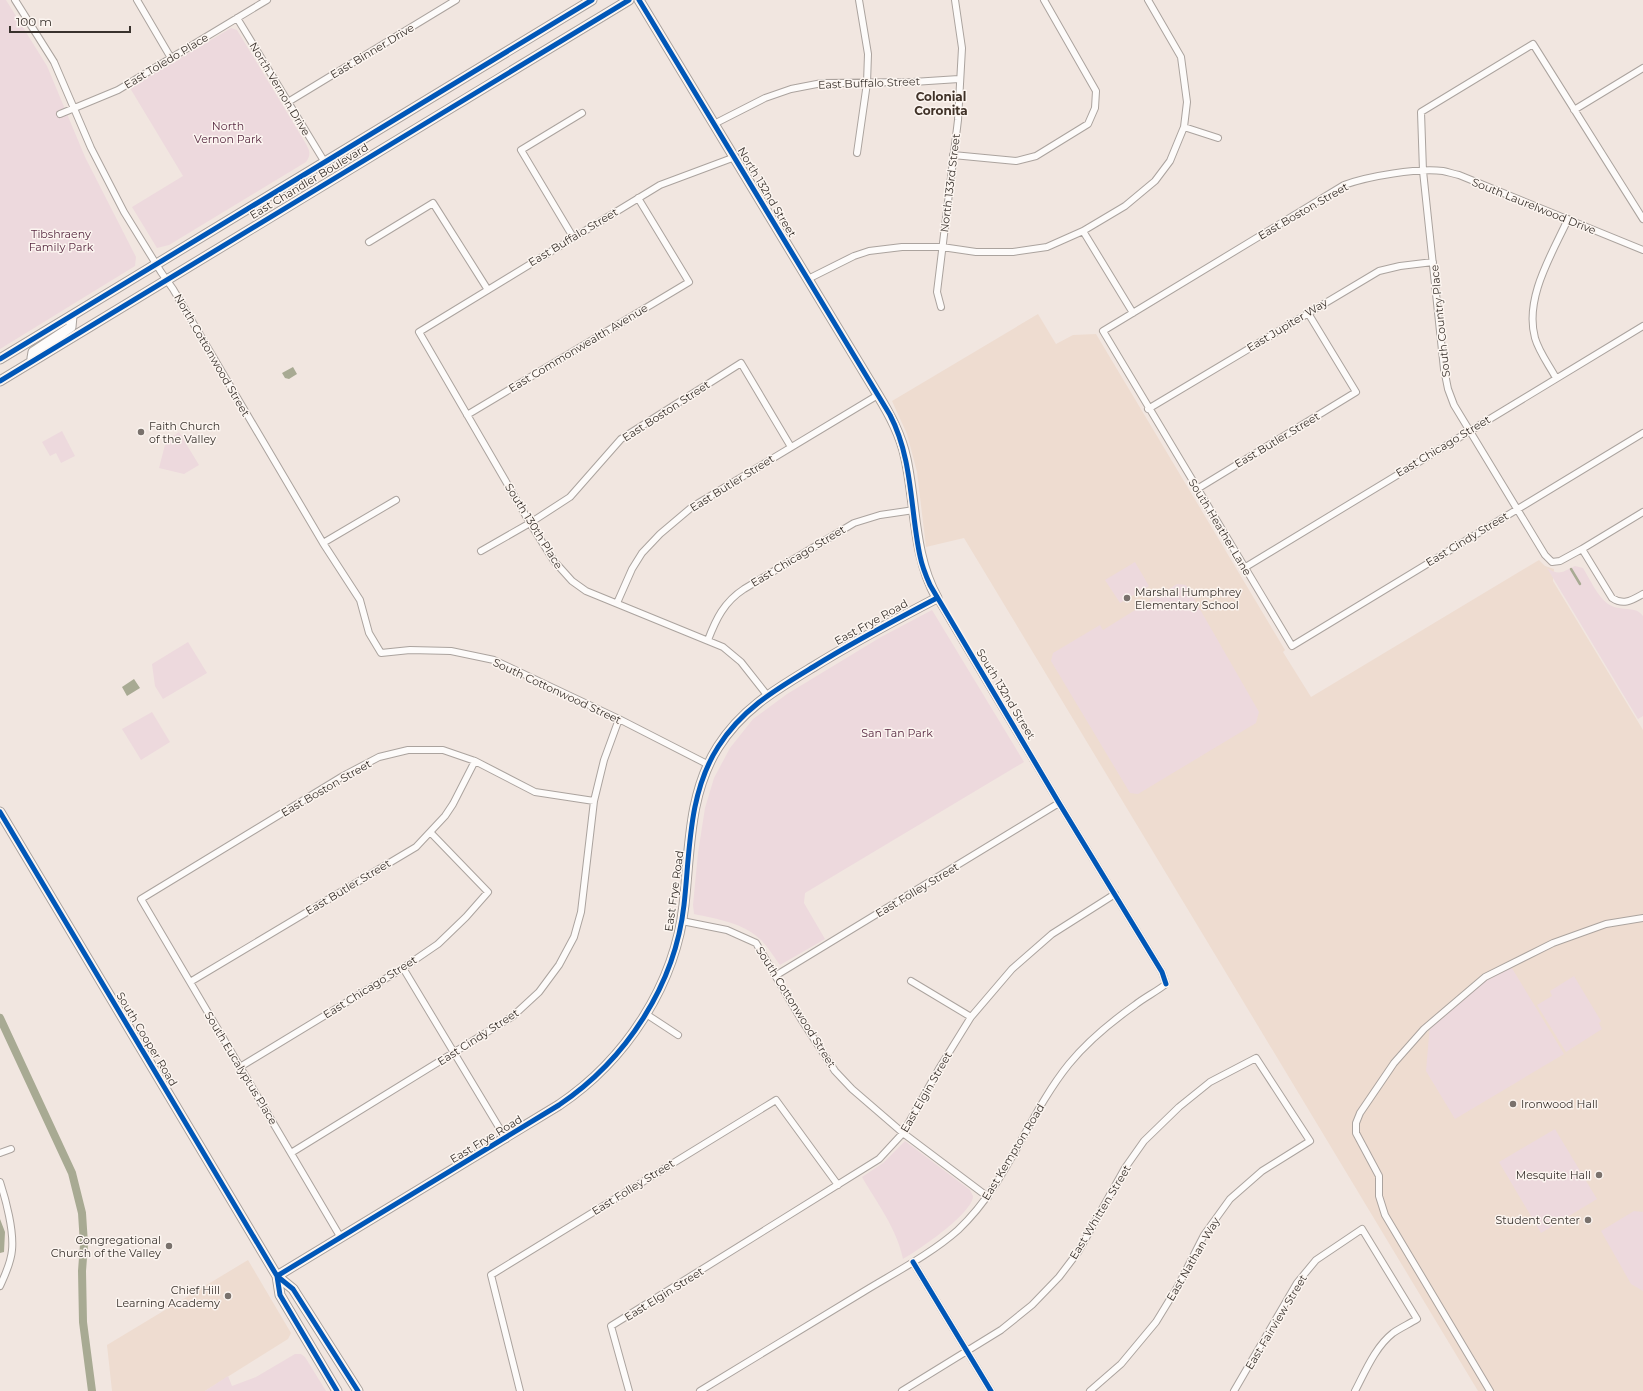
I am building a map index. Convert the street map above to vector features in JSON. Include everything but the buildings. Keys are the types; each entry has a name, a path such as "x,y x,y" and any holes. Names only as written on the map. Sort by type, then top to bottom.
{"main road":[{"name":"East Chandler Boulevard","path":"0,359 324,161 592,0"},
{"name":"East Chandler Boulevard","path":"0,381 629,0"},
{"name":"North 132nd Street","path":"639,0 878,395"},
{"path":"32,361 34,352 71,327 72,316"},
{"name":"South 132nd Street","path":"878,395 896,428 901,442 907,467 920,557 930,585 937,598"},
{"name":"East Frye Road","path":"277,1276 506,1139 576,1094 595,1078 622,1049 646,1014 667,972 682,920 694,810 700,787 718,747 751,708 767,695 847,646 937,598"},
{"name":"South Cooper Road","path":"0,812 277,1276 294,1289 358,1391"},
{"name":"South Cooper Road","path":"277,1276 280,1295 337,1391"},
{"path":"305,1338 319,1329"}],"street":[{"name":"North Cottonwood Street","path":"16,0 54,62 91,148 111,187 156,265 176,293 323,543 360,600"},
{"path":"137,0 171,58"},
{"name":"East Toledo Place","path":"60,114 118,90 267,0"},
{"name":"East Binner Drive","path":"288,102 456,0"},
{"path":"857,152 867,83 868,54 859,0"},
{"name":"North 133rd Street","path":"941,307 937,292 958,120 959,79 962,48 955,0"},
{"path":"953,155 1016,161 1036,156 1088,124 1095,108 1096,91 1044,0"},
{"path":"808,279 854,256 869,251 902,247 942,247 976,252 1013,252 1047,247 1083,231 1125,206 1155,181 1170,161 1184,127 1187,102 1181,57 1148,0"},
{"name":"North Vernon Drive","path":"237,18 324,161"},
{"path":"1423,171 1421,112 1533,44 1643,219"},
{"path":"1574,110 1643,68"},
{"name":"East Buffalo Street","path":"714,124 765,98 791,89 822,83 867,83 959,79"},
{"path":"573,237 521,150 582,113"},
{"path":"1184,127 1218,138"},
{"name":"East Buffalo Street","path":"419,332 660,185 734,157"},
{"name":"South Laurelwood Drive","path":"1423,171 1444,171 1459,175 1643,250"},
{"name":"South Country Place","path":"1423,171 1444,369 1448,389 1454,405 1545,555 1552,562 1560,561 1582,549"},
{"name":"East Boston Street","path":"1148,409 1102,331 1344,185 1362,179 1423,171"},
{"name":"East Commonwealth Avenue","path":"467,415 689,282 638,198"},
{"path":"369,242 433,203 488,290"},
{"path":"1556,378 1543,357 1535,338 1532,316 1536,290 1568,219"},
{"path":"1083,231 1133,313"},
{"name":"East Jupiter Way","path":"1148,409 1379,271 1400,266 1433,262"},
{"name":"East Butler Street","path":"1197,489 1356,392 1308,313"},
{"name":"East Chicago Street","path":"1244,568 1469,430 1643,326"},
{"name":"South 130th Place","path":"419,332 530,523 554,561 567,577 586,591 723,647 741,662 767,695"},
{"name":"East Boston Street","path":"482,551 530,523 570,496 622,439 741,363 791,447"},
{"name":"East Butler Street","path":"617,603 632,569 642,553 677,519 692,507 878,395"},
{"name":"South Heather Lane","path":"1148,409 1292,646"},
{"name":"East Cindy Street","path":"1292,646 1643,433"},
{"path":"323,543 396,500"},
{"name":"East Chicago Street","path":"708,640 723,607 744,589 854,523 880,515 914,510"},
{"path":"1643,512 1582,549 1612,598 1618,602 1625,602 1641,595 1643,602"},
{"name":"South 132nd Street","path":"937,598 1162,972 1166,984"},
{"name":"South Cottonwood Street","path":"360,600 369,633 381,653 410,650 451,651 494,660 709,765"},
{"name":"East Cindy Street","path":"291,1154 513,1016 539,992 559,965 574,937 581,912 594,801 604,760 619,720"},
{"name":"East Boston Street","path":"141,899 343,776 379,757 408,750 443,750 475,761 535,792 594,801"},
{"name":"East Butler Street","path":"190,982 416,847 446,816 475,761"},
{"name":"East Folley Street","path":"775,976 1059,803"},
{"name":"East Chicago Street","path":"240,1067 403,968 438,944 466,917 488,892 430,833"},
{"name":"East Elgin Street","path":"629,1391 611,1326 880,1159 904,1133 940,1067 970,1017 1012,969 1052,934 1114,894"},
{"name":"South Eucalyptus Place","path":"141,899 341,1238"},
{"path":"1490,1391 1385,1215 1379,1196 1379,1176 1356,1133 1356,1122 1360,1113 1394,1063 1424,1029 1485,977 1553,942 1566,937 1606,924 1643,918"},
{"name":"South Cottonwood Street","path":"682,920 727,930 756,943 835,1071 852,1089 904,1133 988,1197"},
{"path":"403,968 506,1139"},
{"path":"911,981 970,1017"},
{"name":"East Kempton Road","path":"700,1391 913,1262 958,1230 988,1197 1049,1092 1069,1064 1084,1048 1114,1021 1136,1003 1156,992 1166,984"},
{"path":"646,1014 678,1035"},
{"name":"East Whitten Street","path":"902,1391 1001,1330 1032,1305 1059,1277 1078,1252 1126,1168 1144,1141 1179,1107 1210,1082 1256,1058 1310,1141"},
{"name":"East Folley Street","path":"520,1391 491,1274 776,1100 838,1185"},
{"name":"East Nathan Way","path":"1090,1391 1121,1364 1156,1322 1178,1286 1204,1235 1230,1199 1262,1171 1310,1141"},
{"path":"0,1153 11,1149"},
{"path":"0,1182 1,1191 10,1220 12,1250 8,1268 0,1286"},
{"name":"East Fairview Street","path":"1234,1391 1297,1283 1316,1260 1362,1229 1417,1319 1392,1334 1381,1346 1369,1364 1355,1391"},
{"path":"913,1262 991,1391"}],"shaded area":[{"path":"1038,314 1056,344 1073,335 1096,334 1285,650 1283,652 1311,697 1539,560 1545,566 1554,569 1553,581 1643,730 1643,1391 1478,1391 964,538 926,547 917,472 907,434 892,401"},
{"path":"293,367 297,374 289,379 285,378 282,373"},
{"path":"134,679 140,688 127,696 122,687"},
{"path":"0,1219 5,1232 4,1252 0,1253"},
{"name":"Chief Hill Learning Academy","path":"248,1260 291,1333 288,1339 205,1391 112,1391 107,1345"}],"green space":[{"name":"Tibshraeny Family Park","path":"0,0 6,0 47,66 85,157 136,257 135,266 0,349"},
{"name":"North Vernon Park","path":"231,28 237,30 306,144 309,151 309,157 306,162 169,245 157,248 132,207 183,176 130,88"},
{"path":"62,431 75,456 61,463 56,453 50,456 42,442"},
{"path":"179,432 199,465 184,474 159,468 166,441"},
{"path":"1135,562 1149,586 1120,603 1105,580"},
{"path":"1575,566 1583,568 1597,592 1608,604 1617,608 1632,609 1643,616 1643,716 1638,719 1547,568 1555,572 1561,572"},
{"path":"1177,584 1186,585 1259,712 1256,723 1138,794 1130,793 1051,661 1053,653 1100,625 1103,630"},
{"name":"San Tan Park","path":"932,610 1024,762 805,893 804,903 825,939 780,965 761,940 747,929 730,922 694,914 693,905 698,853 705,808 714,778 730,748 753,719 787,694 881,637"},
{"path":"188,642 207,673 163,699 155,686 152,664"},
{"path":"152,712 170,742 141,760 122,729"},
{"path":"1510,965 1564,1054 1455,1119 1426,1071 1430,1023 1485,977"},
{"path":"1574,976 1601,1021 1599,1023 1602,1029 1566,1052 1537,1005 1552,996 1550,991"},
{"path":"1555,1129 1597,1199 1541,1233 1499,1162"},
{"path":"905,1141 970,1190 973,1196 971,1203 955,1221 932,1240 903,1259 891,1227 862,1177 883,1163"},
{"path":"1634,1211 1643,1212 1643,1291 1631,1284 1601,1231"},
{"path":"295,1354 301,1354 305,1357 326,1391 205,1391 228,1376 232,1386 256,1377"}],"waterway":[{"path":"1571,569 1580,584"},
{"path":"0,1018 72,1173 82,1213 84,1244 82,1271 83,1322 92,1391"}],"cycle path":[{"path":"0,359 592,0"},
{"path":"0,381 629,0"},
{"path":"639,0 890,415 903,449 910,484 920,556 930,585 1059,803 1162,972 1166,984"},
{"path":"277,1276 559,1105 583,1087 606,1066 626,1043 643,1018 658,992 670,964 679,935 684,905 689,844 696,804 708,765 727,734 749,711 773,692 859,640 937,598"},
{"path":"0,812 277,1276 293,1289 358,1391"},
{"path":"913,1262 991,1391"},
{"path":"277,1276 280,1295 337,1391"}],"place":[{"name":"Faith Church of the Valley","path":"141,432"},
{"name":"Marshal Humphrey Elementary School","path":"1127,598"},
{"name":"Ironwood Hall","path":"1513,1104"},
{"name":"Mesquite Hall","path":"1599,1175"},
{"name":"Student Center","path":"1588,1220"},
{"name":"Congregational Church of the Valley","path":"169,1246"},
{"name":"Chief Hill Learning Academy","path":"228,1296"}],"district":[{"name":"Colonial Coronita","path":"941,104"}]}
